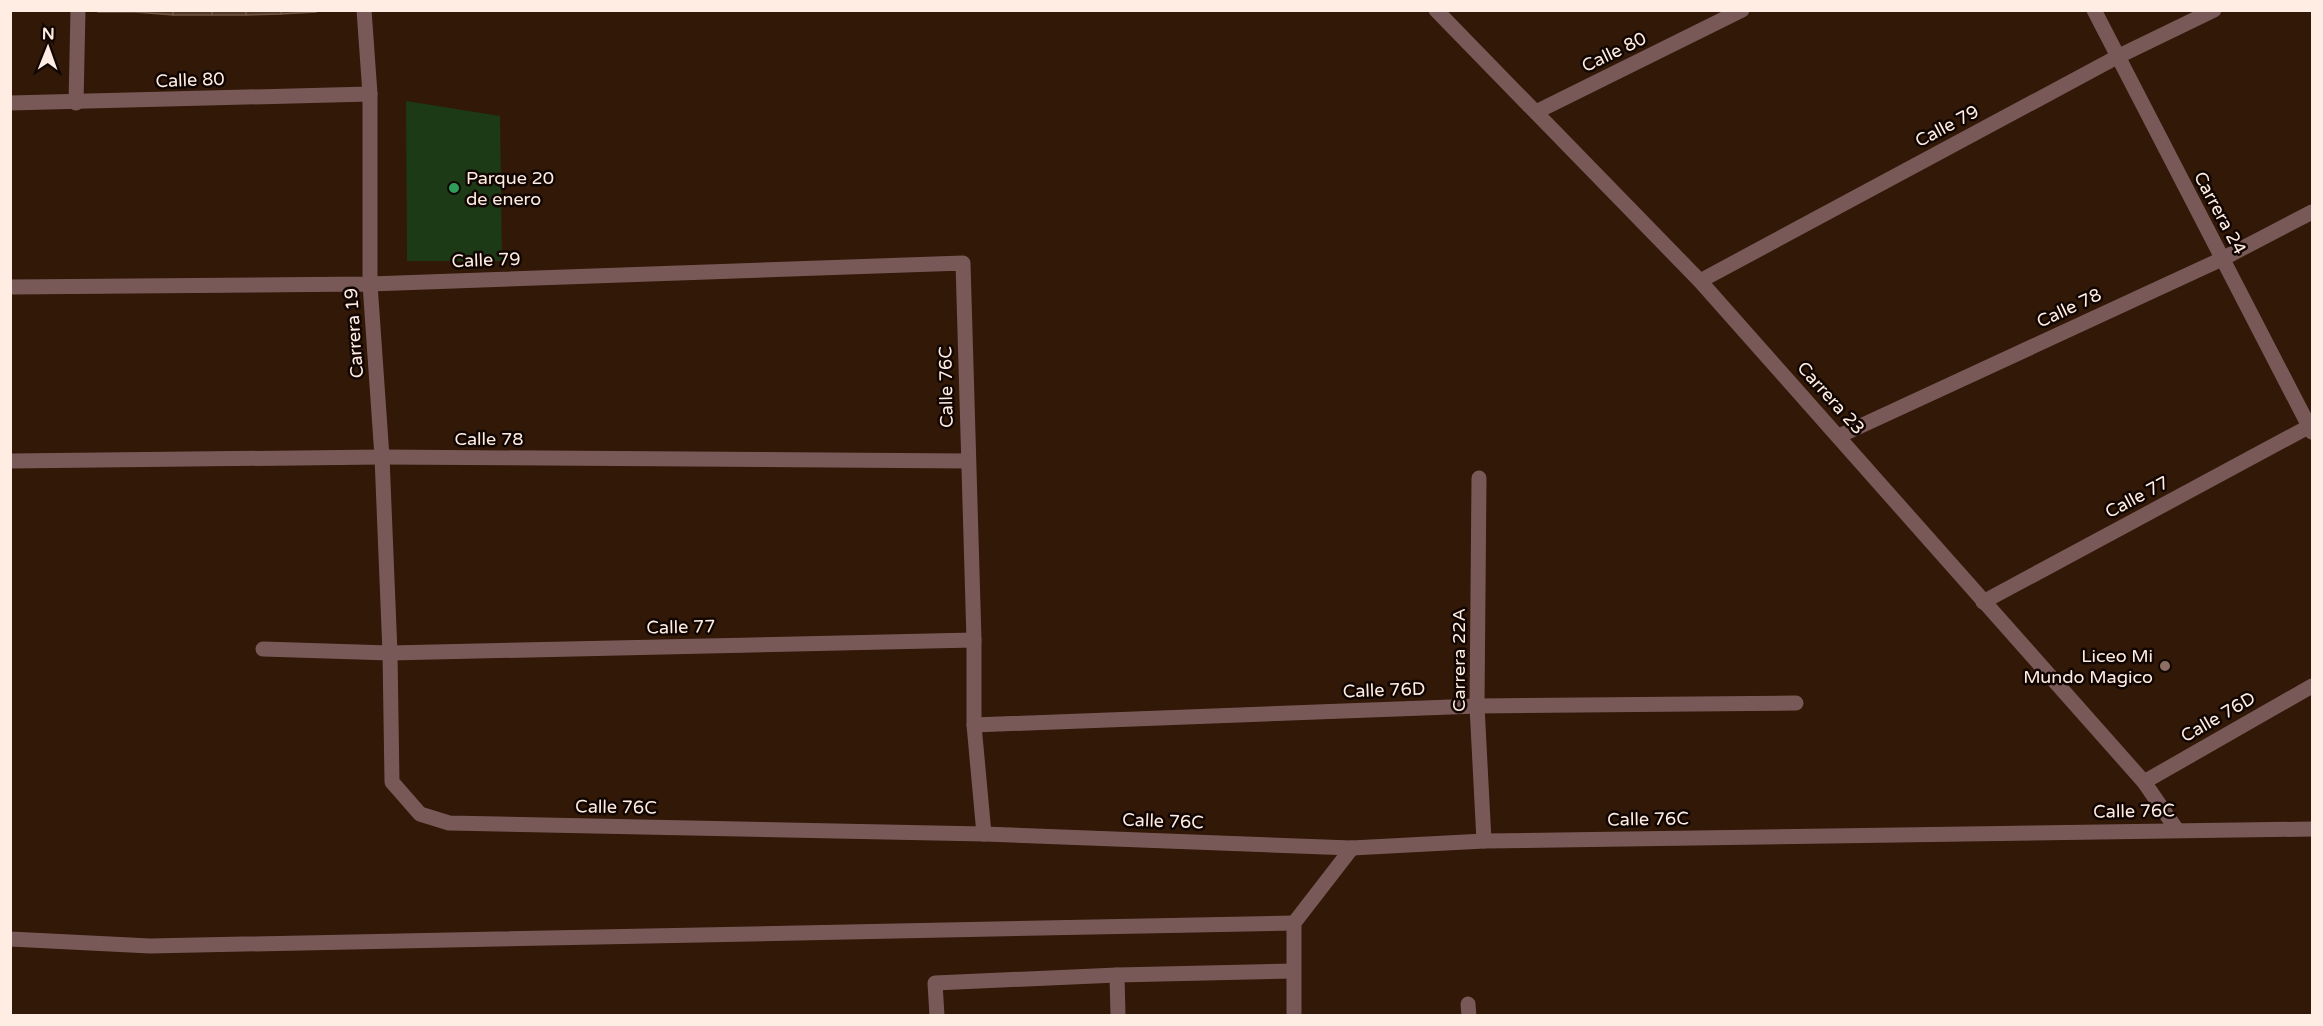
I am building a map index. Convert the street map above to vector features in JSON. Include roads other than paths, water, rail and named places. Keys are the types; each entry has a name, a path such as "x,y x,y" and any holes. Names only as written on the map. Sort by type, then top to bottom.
{"street":[{"path":"76,103 78,10"},
{"name":"Carrera 19","path":"364,10 370,94 370,284 382,458 390,653"},
{"name":"Carrera 23","path":"1436,10 1700,281 2144,782 2177,830"},
{"name":"Calle 80","path":"1536,112 1742,10"},
{"name":"Carrera 24","path":"2094,10 2311,429"},
{"name":"Calle 79","path":"1700,281 2117,57 2214,10"},
{"name":"Calle 80","path":"10,103 370,94"},
{"name":"Calle 78","path":"1839,436 2222,259 2313,212"},
{"name":"Calle 79","path":"10,287 370,284 963,263"},
{"name":"Calle 76C","path":"963,263 974,640 974,725 984,834"},
{"name":"Calle 77","path":"1983,602 2311,429"},
{"name":"Calle 78","path":"10,461 382,458 967,461"},
{"name":"Carrera 22A","path":"1479,478 1477,706 1484,841"},
{"name":"Calle 77","path":"263,649 390,653 974,640"},
{"name":"Calle 76C","path":"390,653 392,782 420,814 449,823 984,834 1352,848 1484,841 2313,829"},
{"name":"Calle 76D","path":"2144,782 2313,686"},
{"name":"Calle 76D","path":"974,725 1477,706 1796,703"},
{"path":"1294,1016 1294,923 1352,848"},
{"path":"10,939 162,946 1294,923"},
{"path":"937,1016 935,983 1117,975 1293,972"},
{"path":"1117,975 1118,1016"}],"place":[{"name":"Parque 20 de enero","path":"454,188"},
{"name":"Liceo Mi Mundo Magico","path":"2165,666"}]}
